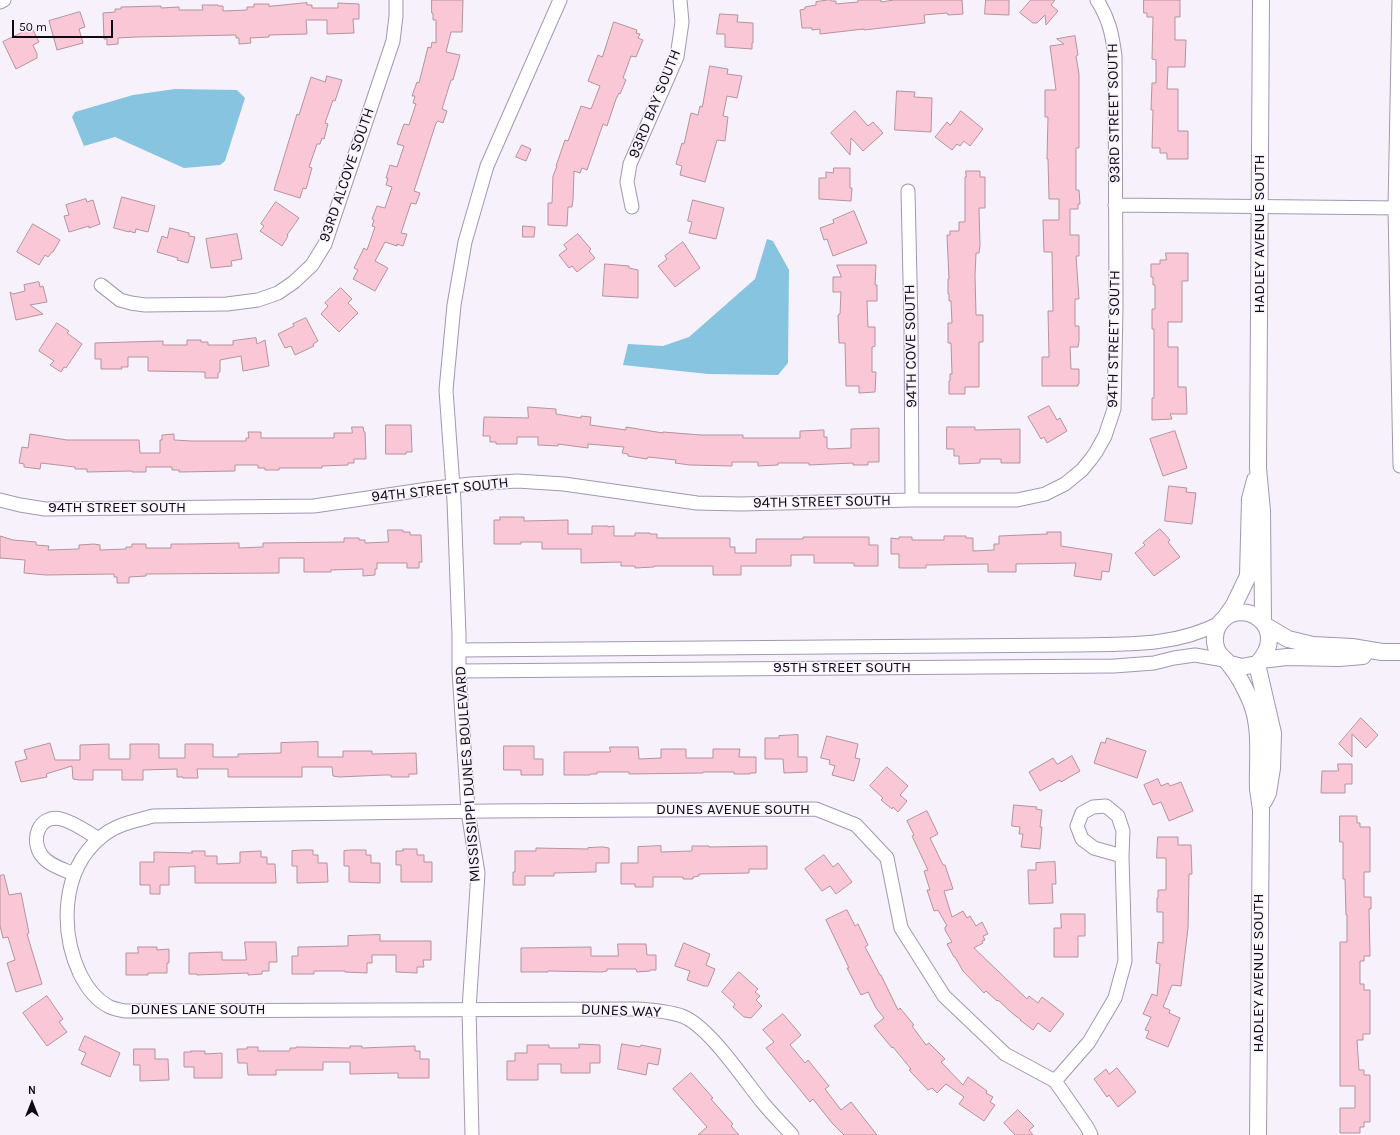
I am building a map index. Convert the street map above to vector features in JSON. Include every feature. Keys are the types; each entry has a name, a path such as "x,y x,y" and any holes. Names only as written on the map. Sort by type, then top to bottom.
{"street":[{"path":"0,2 4,0"},
{"name":"93RD ALCOVE SOUTH","path":"101,285 120,300 131,303 227,304 258,300 278,293 294,282 312,265 325,244 392,42 396,16 396,0"},
{"name":"MISSISSIPPI DUNES BOULEVARD","path":"472,1135 469,1009 478,873 468,812 459,671 460,650 453,486 446,390 454,304 465,242 487,166 560,0"},
{"name":"93RD BAY SOUTH","path":"632,207 627,182 630,164 677,57 682,22 680,0"},
{"name":"93RD STREET SOUTH","path":"1097,0 1109,22 1113,37 1115,56 1115,205"},
{"name":"HADLEY AVENUE SOUTH","path":"1261,0 1258,468 1262,511 1264,624"},
{"path":"1399,0 1397,208 1400,466"},
{"name":"94TH COVE SOUTH","path":"908,191 912,500"},
{"path":"1115,205 1397,208"},
{"name":"94TH STREET SOUTH","path":"0,500 45,509 292,507 314,506 453,486 517,481 564,484 697,503 741,504 912,500 1017,500 1045,494 1065,484 1082,470 1096,452 1105,436 1114,409 1116,308 1115,205"},
{"name":"HADLEY AVENUE SOUTH","path":"1223,620 1234,605 1248,576 1250,499 1258,468"},
{"path":"1382,652 1358,657 1287,657 1242,667 1227,662 1216,649 1215,635 1223,620 1231,614 1245,612 1251,614 1288,639 1313,645 1352,647 1382,652 1400,652"},
{"name":"95TH STREET SOUTH","path":"460,650 1147,643 1174,640 1193,635 1223,620"},
{"path":"1259,662 1268,650 1269,644 1268,632 1264,624"},
{"name":"95TH STREET SOUTH","path":"459,671 1114,666 1154,663 1195,655 1227,662"},
{"name":"HADLEY AVENUE SOUTH","path":"1227,662 1251,702 1256,719 1259,749 1258,790 1261,810 1258,1135"},
{"name":"HADLEY AVENUE SOUTH","path":"1259,662 1273,734 1272,768 1268,793 1261,810"},
{"name":"DUNES AVENUE SOUTH","path":"468,812 816,810 856,825 887,858 901,928 944,996 1005,1054 1055,1081 1088,1127 1091,1135"},
{"name":"DUNES LANE SOUTH","path":"468,812 153,816 116,826 99,839 85,855 74,874 66,915 73,959 92,994 108,1006 125,1011 469,1009"},
{"path":"74,874 51,865 42,856 36,845 37,834 42,823 49,818 68,821 99,839"},
{"path":"1055,1081 1089,1042 1115,998 1124,961 1122,856"},
{"name":"DUNES WAY","path":"469,1009 637,1009 660,1011 683,1016 701,1028 716,1044 764,1104 792,1135"}],"water":[{"path":"175,89 237,90 245,98 225,161 220,165 184,168 115,137 84,146 72,117 75,112 133,95"},
{"path":"767,239 773,241 789,270 788,363 778,375 708,374 623,365 628,344 663,346 689,337 755,279"}],"building":[{"path":"432,0 463,0 462,32 451,32 446,52 460,55 453,80 451,80 442,109 447,111 443,123 438,121 436,123 414,191 420,193 416,204 411,203 401,233 407,234 403,246 397,244 397,246 385,242 375,261 388,268 375,291 353,279 358,270 354,268 364,248 367,250 375,227 372,226 374,220 372,219 377,206 385,208 392,187 386,185 388,178 386,178 390,165 397,167 404,146 397,144 404,124 409,125 416,104 413,103 415,96 412,96 417,82 419,83 428,47 431,48 432,42 436,43 436,20 433,20"},
{"path":"830,0 836,1 836,4 858,2 858,0 881,0 881,2 894,0 962,0 963,14 948,15 947,13 924,15 925,23 820,34 820,29 812,30 812,28 802,28 800,10 805,9 805,7 816,5 816,2"},
{"path":"986,0 1009,0 1009,15 985,14"},
{"path":"1031,0 1055,0 1051,5 1058,11 1046,25 1045,15 1037,23 1033,23 1020,13"},
{"path":"1144,0 1180,0 1180,17 1175,17 1175,40 1186,40 1185,67 1168,67 1167,89 1178,89 1178,131 1188,131 1188,159 1167,159 1167,153 1160,153 1160,148 1152,148 1152,83 1156,83 1156,60 1152,59 1153,17 1147,17 1147,13 1144,13"},
{"path":"307,3 307,5 312,5 312,8 338,8 338,3 359,4 359,19 353,19 354,33 327,34 327,20 306,20 307,34 269,35 269,37 250,38 251,43 239,44 239,38 236,38 236,35 118,38 118,44 107,45 107,39 104,39 103,13 115,12 115,9 121,9 121,7 161,6 161,8 179,7 179,10 203,10 202,5 218,5 223,6 223,11 247,10 247,7 254,7 254,4 269,4 269,6"},
{"path":"80,12 85,27 79,29 83,43 57,50 49,21"},
{"path":"720,14 738,15 737,22 753,23 752,49 725,47 725,34 717,34"},
{"path":"614,22 637,30 636,33 640,34 638,38 643,40 636,57 631,56 623,78 626,80 620,94 619,93 616,99 607,126 603,124 587,170 582,168 580,173 574,171 573,200 572,207 568,207 567,226 548,225 548,203 552,203 553,176 556,166 565,140 568,141 581,106 591,109 600,86 588,81 598,55 602,57"},
{"path":"32,28 39,42 33,45 37,58 16,69 3,42"},
{"path":"1075,36 1079,74 1079,148 1076,148 1076,190 1079,190 1080,204 1078,204 1078,209 1070,209 1070,235 1079,235 1079,256 1076,256 1079,299 1075,299 1075,326 1079,326 1079,341 1078,347 1070,347 1071,369 1079,369 1079,384 1078,386 1042,386 1042,357 1049,357 1048,311 1053,311 1052,252 1044,252 1043,220 1059,220 1059,199 1049,199 1047,159 1048,117 1045,117 1045,90 1056,90 1050,46 1064,44 1057,39"},
{"path":"710,66 728,69 727,74 742,76 737,98 727,96 723,116 728,117 725,141 717,140 705,182 680,175 682,166 676,164 682,143 684,144 691,113 698,115 700,106 702,107"},
{"path":"327,76 342,80 335,101 333,100 325,123 328,124 324,139 322,138 320,144 317,144 309,167 312,168 306,189 303,188 300,198 274,190 297,114 299,115 311,77 325,82"},
{"path":"897,91 915,92 914,97 932,98 931,132 895,130"},
{"path":"855,111 868,126 873,122 883,133 863,151 851,138 850,155 831,133"},
{"path":"961,111 983,129 970,146 964,141 960,146 957,144 952,150 935,137 947,122 950,125"},
{"path":"522,145 531,149 526,161 516,157"},
{"path":"834,168 850,168 850,188 852,188 851,201 819,199 819,178 826,178 826,172 833,173"},
{"path":"966,171 980,171 980,177 985,177 985,208 979,208 980,245 979,253 976,253 975,276 976,315 983,315 983,342 979,342 979,387 965,387 965,394 949,394 950,374 952,374 951,343 948,343 948,323 952,323 951,301 949,301 948,294 949,279 947,235 950,235 950,231 959,231 959,222 965,222"},
{"path":"122,197 155,206 148,232 136,229 135,233 114,228"},
{"path":"86,199 87,202 93,200 100,224 69,232 64,216 69,215 66,205"},
{"path":"693,200 724,208 716,239 689,233 692,222 688,221"},
{"path":"276,202 299,218 287,235 288,236 282,246 260,231 264,226 261,224"},
{"path":"854,211 867,243 833,256 827,239 824,240 820,228 834,223 833,220"},
{"path":"33,224 60,240 53,252 48,257 45,255 39,265 17,252"},
{"path":"523,226 535,227 534,237 523,237"},
{"path":"170,228 189,233 189,236 195,237 188,263 177,260 178,258 157,252 162,236 167,238"},
{"path":"237,234 242,259 231,261 232,266 211,268 206,239"},
{"path":"578,234 591,249 589,251 595,258 577,272 572,266 569,268 559,255 567,249 564,245"},
{"path":"683,242 700,268 675,287 658,266 667,259 665,256"},
{"path":"1166,253 1188,253 1188,281 1182,281 1182,322 1168,322 1168,347 1178,347 1178,387 1186,387 1187,414 1170,414 1172,419 1152,420 1152,398 1154,398 1154,329 1152,329 1152,309 1155,309 1155,285 1153,285 1153,277 1151,277 1151,264 1160,264 1160,260 1166,260"},
{"path":"605,264 629,266 629,268 638,270 638,298 603,296"},
{"path":"837,265 876,265 875,285 877,285 877,301 867,301 868,327 875,327 875,346 872,347 872,372 876,372 875,392 859,393 859,386 846,386 845,343 839,343 838,315 840,314 841,292 833,292 833,277 841,277"},
{"path":"39,282 40,287 43,286 47,302 30,305 43,314 16,320 10,292 13,294 25,291 24,285"},
{"path":"341,288 352,299 348,303 358,313 339,332 321,314 328,306 325,303"},
{"path":"306,318 318,341 313,344 314,346 295,355 291,346 285,348 278,334 294,326 293,324"},
{"path":"57,323 69,331 67,333 82,344 66,368 64,367 61,372 50,365 54,361 39,351"},
{"path":"256,338 257,344 265,340 269,366 243,371 241,356 220,360 220,372 218,373 218,378 205,378 205,372 148,371 148,357 128,357 128,367 121,367 122,369 101,369 101,359 95,359 95,343 163,341 163,345 187,345 187,340 201,340 201,342 208,342 208,345 233,345 233,341"},
{"path":"1049,406 1057,420 1060,418 1067,431 1047,443 1044,437 1041,439 1028,417"},
{"path":"528,407 556,409 556,414 581,418 581,416 591,417 590,425 626,430 626,427 663,433 743,435 743,438 800,438 800,431 824,430 824,437 827,437 827,448 830,449 851,448 851,429 879,428 879,462 868,462 868,465 853,465 853,463 809,465 809,463 778,463 778,465 758,466 758,462 732,462 732,466 690,465 675,463 676,460 648,457 647,459 628,456 628,454 622,453 624,447 588,444 588,448 558,444 558,446 538,445 538,437 517,437 517,444 496,444 496,442 490,442 490,436 483,436 484,417 528,418"},
{"path":"386,425 411,425 412,452 406,452 406,454 386,454"},
{"path":"352,427 363,427 365,432 366,459 354,459 354,463 348,463 348,465 322,466 322,468 279,468 279,470 265,470 265,468 258,468 258,465 235,465 235,471 179,472 179,470 172,470 172,467 146,467 146,472 87,472 87,469 75,469 75,467 41,463 40,469 24,467 24,464 19,463 22,447 28,448 30,434 67,440 139,440 140,453 160,453 160,440 162,440 162,435 174,434 174,440 192,441 246,441 246,438 249,438 248,432 261,432 261,438 334,438 334,433 352,433"},
{"path":"947,427 975,427 975,430 1020,429 1020,463 1001,463 1001,459 980,459 980,463 959,464 959,456 954,456 954,449 947,449"},
{"path":"1175,431 1187,468 1163,476 1150,439"},
{"path":"1169,486 1187,488 1186,492 1196,493 1192,524 1165,521"},
{"path":"500,517 524,517 524,521 568,520 568,534 592,534 592,526 614,526 614,536 635,536 635,533 650,533 657,534 657,538 730,538 730,547 735,547 735,553 756,553 756,539 869,537 869,545 878,545 878,566 854,566 854,563 814,563 814,555 791,555 791,566 741,566 741,575 713,575 713,566 654,566 635,568 635,566 621,566 621,562 581,563 581,549 542,549 542,542 494,544 494,520 500,520"},
{"path":"1160,529 1170,540 1168,542 1180,557 1154,576 1135,553 1145,545 1143,543"},
{"path":"388,530 403,530 403,532 410,532 410,535 421,535 422,562 419,562 419,568 407,568 407,563 377,563 375,575 363,576 363,569 331,570 331,572 304,572 304,558 279,558 279,573 146,574 146,576 129,577 129,583 117,583 117,577 114,577 114,574 46,575 24,573 25,560 0,558 0,536 13,540 36,542 36,545 49,546 48,550 79,549 79,545 94,544 100,545 100,550 126,549 126,547 132,547 132,544 146,544 146,548 171,548 171,544 239,543 239,548 263,547 263,543 344,542 344,538 359,538 359,540 365,540 365,543 388,542"},
{"path":"1047,532 1061,532 1061,546 1112,554 1109,572 1102,571 1101,580 1074,576 1076,563 1016,564 1016,572 988,572 988,564 926,565 926,568 899,568 899,554 891,554 891,538 899,539 899,537 912,537 912,540 944,540 944,536 966,536 966,538 973,538 973,551 994,550 994,544 999,544 999,536 1047,534"},
{"path":"1361,718 1378,735 1366,748 1352,734 1352,757 1339,744"},
{"path":"798,735 798,757 807,757 807,772 784,773 783,759 765,759 765,738 779,738 779,736"},
{"path":"827,736 858,744 855,758 860,759 854,781 832,775 835,766 829,764 830,760 821,758"},
{"path":"1107,738 1146,751 1137,778 1094,763 1101,742 1105,743"},
{"path":"318,742 318,757 343,757 343,751 372,751 372,754 416,753 417,774 409,774 409,777 391,777 391,775 384,775 339,777 333,776 332,767 302,767 302,777 228,777 228,769 197,769 198,778 183,778 177,777 177,769 143,770 143,780 122,780 122,770 93,770 93,780 79,780 73,779 72,766 46,774 47,777 21,782 15,762 27,759 24,750 50,743 55,760 80,760 80,745 109,744 109,759 130,759 130,744 159,744 159,758 185,758 185,744 213,744 213,757 238,757 238,754 281,753 281,743"},
{"path":"504,746 534,746 534,759 543,759 543,775 521,775 521,770 504,770"},
{"path":"610,747 638,747 639,759 661,758 661,749 686,749 686,758 713,758 713,749 740,749 739,757 756,757 756,773 734,774 734,772 703,772 629,774 629,772 597,772 597,774 590,775 564,775 564,752 610,752"},
{"path":"1072,756 1080,771 1061,782 1060,780 1040,791 1029,772 1053,758 1057,764"},
{"path":"1338,764 1352,764 1352,784 1345,784 1345,793 1321,793 1322,771 1338,771"},
{"path":"887,767 908,786 900,795 907,801 898,812 893,807 892,809 881,800 883,798 870,786"},
{"path":"1158,779 1161,786 1168,783 1170,786 1181,782 1193,811 1169,821 1161,802 1153,805 1144,785"},
{"path":"1014,805 1037,807 1036,809 1042,810 1040,849 1021,847 1023,834 1019,834 1020,827 1012,826"},
{"path":"927,811 938,834 930,838 943,865 945,865 953,889 944,891 952,917 963,911 967,918 970,916 976,926 982,922 988,934 983,936 985,940 982,941 983,943 974,948 1027,999 1029,996 1038,1003 1042,997 1064,1014 1050,1032 1038,1023 1033,1030 998,1000 997,1001 986,991 984,993 963,971 954,957 947,944 952,942 945,930 945,927 947,926 938,910 934,911 927,890 930,890 924,871 928,870 912,836 914,835 907,821"},
{"path":"1340,816 1357,816 1357,823 1360,823 1360,827 1370,827 1370,872 1364,872 1364,897 1371,897 1371,909 1369,909 1370,956 1364,956 1364,961 1360,961 1360,984 1364,984 1364,990 1370,990 1370,1034 1363,1034 1363,1040 1357,1040 1359,1070 1364,1070 1364,1075 1370,1075 1370,1122 1364,1122 1364,1127 1360,1127 1360,1133 1340,1133 1340,1108 1355,1108 1355,1086 1340,1086 1340,942 1347,942 1347,915 1345,879 1343,879 1343,842 1340,842"},
{"path":"1158,837 1178,837 1178,845 1191,845 1192,874 1189,874 1188,928 1181,986 1172,985 1163,1007 1170,1010 1169,1013 1180,1018 1168,1047 1146,1038 1149,1031 1145,1030 1151,1017 1143,1014 1152,994 1157,996 1160,964 1156,963 1158,942 1163,943 1163,912 1157,912 1157,898 1158,890 1166,890 1166,858 1157,858"},
{"path":"661,846 661,852 692,851 692,846 767,846 767,869 749,869 749,873 699,874 699,876 693,877 693,879 683,879 683,877 653,877 653,887 635,887 635,884 621,884 621,863 638,863 638,847"},
{"path":"603,847 609,848 609,863 596,863 596,872 554,873 554,876 525,876 525,885 513,885 513,872 515,872 515,851 536,851 536,848 588,849"},
{"path":"403,849 417,849 417,855 424,855 424,862 432,862 432,882 401,882 401,865 396,865 396,851 403,851"},
{"path":"313,850 313,855 318,855 318,863 327,863 328,882 297,883 297,866 292,866 292,851"},
{"path":"366,850 366,855 371,855 371,863 380,863 380,883 349,882 349,866 344,866 344,851"},
{"path":"192,851 205,851 205,856 217,856 217,864 240,863 240,852 261,851 261,857 267,857 267,864 275,864 276,883 195,883 195,866 169,867 169,885 160,885 160,894 150,894 150,885 140,885 140,862 154,862 154,852 192,853"},
{"path":"824,855 833,867 838,863 852,882 836,894 830,886 822,891 805,869"},
{"path":"1055,862 1056,884 1052,884 1053,903 1029,904 1028,870 1036,870 1036,863"},
{"path":"4,875 9,895 21,893 29,933 27,934 42,984 16,992 7,963 15,960 8,937 3,938 0,926 0,876"},
{"path":"847,910 855,926 858,924 868,945 865,947 898,1010 900,1008 914,1025 912,1026 926,1045 929,1043 945,1059 941,1062 963,1085 968,1077 987,1091 986,1093 993,1097 990,1102 995,1105 984,1121 959,1104 964,1097 946,1084 937,1093 932,1088 928,1090 909,1070 911,1069 874,1026 884,1018 876,1008 868,992 861,995 847,968 849,968 826,920"},
{"path":"1061,914 1085,914 1085,936 1078,936 1078,957 1054,957 1054,928 1061,928"},
{"path":"380,935 380,941 431,941 431,960 423,960 424,967 417,967 417,973 396,972 396,955 372,955 372,963 367,963 367,973 314,971 314,974 292,974 292,956 298,956 298,947 348,946 348,936"},
{"path":"245,942 276,942 277,962 269,962 269,971 262,971 262,974 189,974 189,953 222,952 222,960 246,960"},
{"path":"684,943 710,954 706,965 715,969 708,986 687,980 690,971 675,966"},
{"path":"618,944 646,944 647,955 656,955 656,970 637,972 636,969 607,969 607,971 602,972 521,972 521,948 591,947 591,956 618,956"},
{"path":"138,947 157,947 157,950 169,949 167,973 126,975 126,953 138,953"},
{"path":"739,972 758,989 755,992 760,996 756,1000 762,1006 751,1018 744,1017 733,1007 735,1004 722,992"},
{"path":"47,996 63,1019 59,1022 67,1032 47,1046 23,1013"},
{"path":"783,1014 801,1035 790,1045 805,1063 808,1060 829,1086 825,1089 841,1110 851,1102 877,1135 844,1135 832,1123 813,1099 810,1102 766,1048 774,1042 763,1030"},
{"path":"85,1036 120,1053 110,1077 81,1064 86,1053 79,1050"},
{"path":"579,1044 600,1045 600,1063 590,1063 590,1073 561,1073 561,1064 538,1064 538,1080 507,1080 507,1061 515,1061 515,1053 527,1053 527,1045 549,1045 549,1048 579,1048"},
{"path":"622,1044 640,1047 641,1045 661,1049 658,1065 648,1063 646,1075 618,1069"},
{"path":"350,1046 362,1046 362,1048 415,1046 415,1051 420,1051 420,1059 429,1059 429,1078 398,1078 398,1073 350,1074 350,1062 323,1062 323,1070 276,1070 276,1075 248,1075 247,1063 238,1063 237,1049 247,1049 247,1047 258,1047 258,1051 290,1051 290,1048 296,1047 350,1048"},
{"path":"134,1049 155,1049 155,1059 168,1059 169,1080 140,1081 140,1065 134,1065"},
{"path":"205,1051 205,1054 222,1053 222,1078 194,1078 194,1067 184,1067 184,1052"},
{"path":"1117,1068 1136,1092 1118,1107 1109,1095 1107,1097 1094,1079 1106,1069 1109,1074"},
{"path":"691,1073 713,1098 711,1099 733,1124 731,1126 739,1135 698,1135 707,1127 673,1089"},
{"path":"1018,1110 1034,1126 1029,1130 1033,1135 1015,1135 1004,1123"}]}
